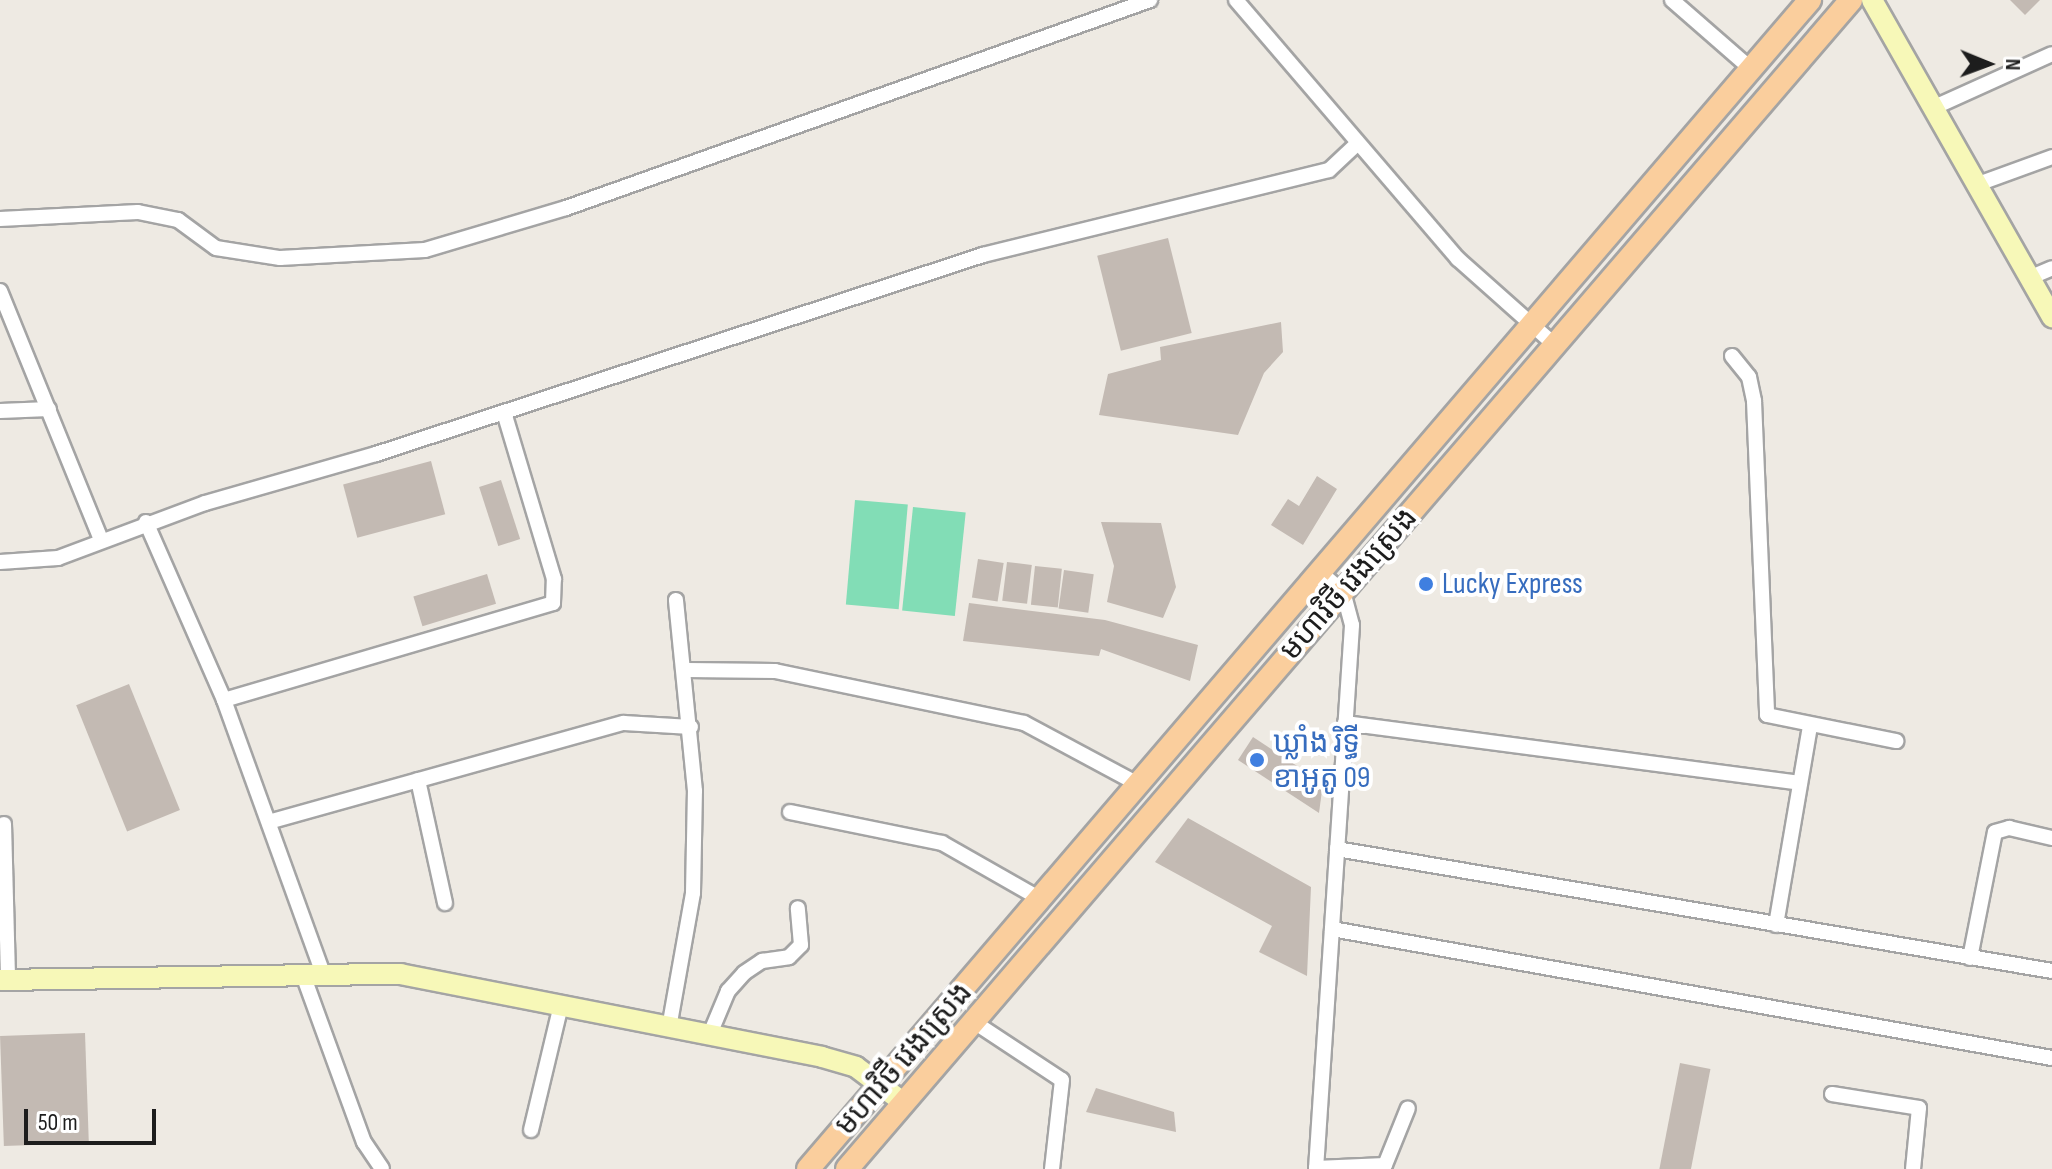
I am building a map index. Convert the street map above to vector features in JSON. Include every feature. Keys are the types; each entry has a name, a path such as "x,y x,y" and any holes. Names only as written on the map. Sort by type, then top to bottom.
{"main road":[{"name":"មហាវិថី វេងស្រេង","path":"808,1169 1042,900 1810,0"},
{"name":"មហាវិថី វេងស្រេង","path":"847,1169 1851,0"}],"street":[{"path":"0,219 138,212 178,220 216,248 280,258 425,250 566,208 1150,0"},
{"path":"1236,0 1356,145 1458,259 1555,345"},
{"path":"1672,0 1751,69"},
{"path":"1872,0 1937,106 2052,317"},
{"path":"1937,106 2052,54"},
{"path":"0,562 58,558 146,522 504,412 983,255 1329,170 1356,145"},
{"path":"1978,184 2052,157"},
{"path":"2029,278 2052,268"},
{"path":"0,291 101,540"},
{"path":"1732,356 1749,377 1754,401 1767,715 1896,741"},
{"path":"0,411 49,409"},
{"path":"224,700 553,603 554,579 504,412"},
{"path":"146,522 224,700 272,821 323,973"},
{"path":"1320,572 1343,592 1352,625 1316,1168 1385,1165 1408,1108"},
{"path":"669,1028 693,893 691,727 687,670 676,600"},
{"path":"687,670 775,671 1024,723 1138,784"},
{"path":"272,821 624,723 691,727"},
{"path":"1345,723 1800,783"},
{"path":"1776,925 1810,726"},
{"path":"418,780 445,903"},
{"path":"790,812 942,843 1042,900"},
{"path":"4,824 4,980 302,972 400,974 822,1057 883,1082 904,1103"},
{"path":"1970,958 1995,832 2009,828 2052,838"},
{"path":"1337,849 2052,971"},
{"path":"710,1034 728,991 744,973 762,961 789,957 801,945 798,908"},
{"path":"1332,929 2052,1058"},
{"path":"302,972 364,1142 382,1169"},
{"path":"531,1130 561,1005"},
{"path":"974,1022 1062,1080 1052,1169"},
{"path":"1832,1094 1919,1108 1913,1169"}],"green space":[{"path":"855,500 908,505 899,609 846,605"},
{"path":"913,507 966,513 955,616 902,610"}],"building":[{"path":"2010,0 2040,0 2025,15"},
{"path":"1168,238 1192,333 1121,351 1097,256"},
{"path":"1281,322 1283,352 1264,373 1238,435 1099,415 1108,374 1161,360 1160,347"},
{"path":"431,461 445,514 357,538 343,485"},
{"path":"1317,476 1337,489 1303,545 1271,525 1288,499 1299,506"},
{"path":"501,480 520,539 498,546 479,487"},
{"path":"1101,522 1161,523 1176,587 1163,618 1107,602 1114,566"},
{"path":"978,559 1004,563 998,602 972,598"},
{"path":"1007,562 1032,565 1027,604 1002,601"},
{"path":"1035,566 1062,569 1058,608 1031,605"},
{"path":"1064,570 1094,574 1088,613 1059,609"},
{"path":"487,574 496,604 422,626 413,597"},
{"path":"969,603 1105,620 1198,645 1190,681 1101,649 1099,656 963,641"},
{"path":"129,684 180,810 127,831 76,705"},
{"path":"1253,737 1323,783 1319,813 1238,760"},
{"path":"1188,818 1311,887 1307,976 1259,952 1272,926 1155,862"},
{"path":"85,1033 89,1143 4,1146 0,1036"},
{"path":"1680,1063 1710,1069 1691,1169 1659,1169"},
{"path":"1096,1088 1174,1112 1176,1132 1086,1112"}],"place":[{"name":"Lucky Express","path":"1426,584"},
{"name":"ឃ្លាំង រិទ្ធី ខាអូតូ 09","path":"1257,760"}]}
